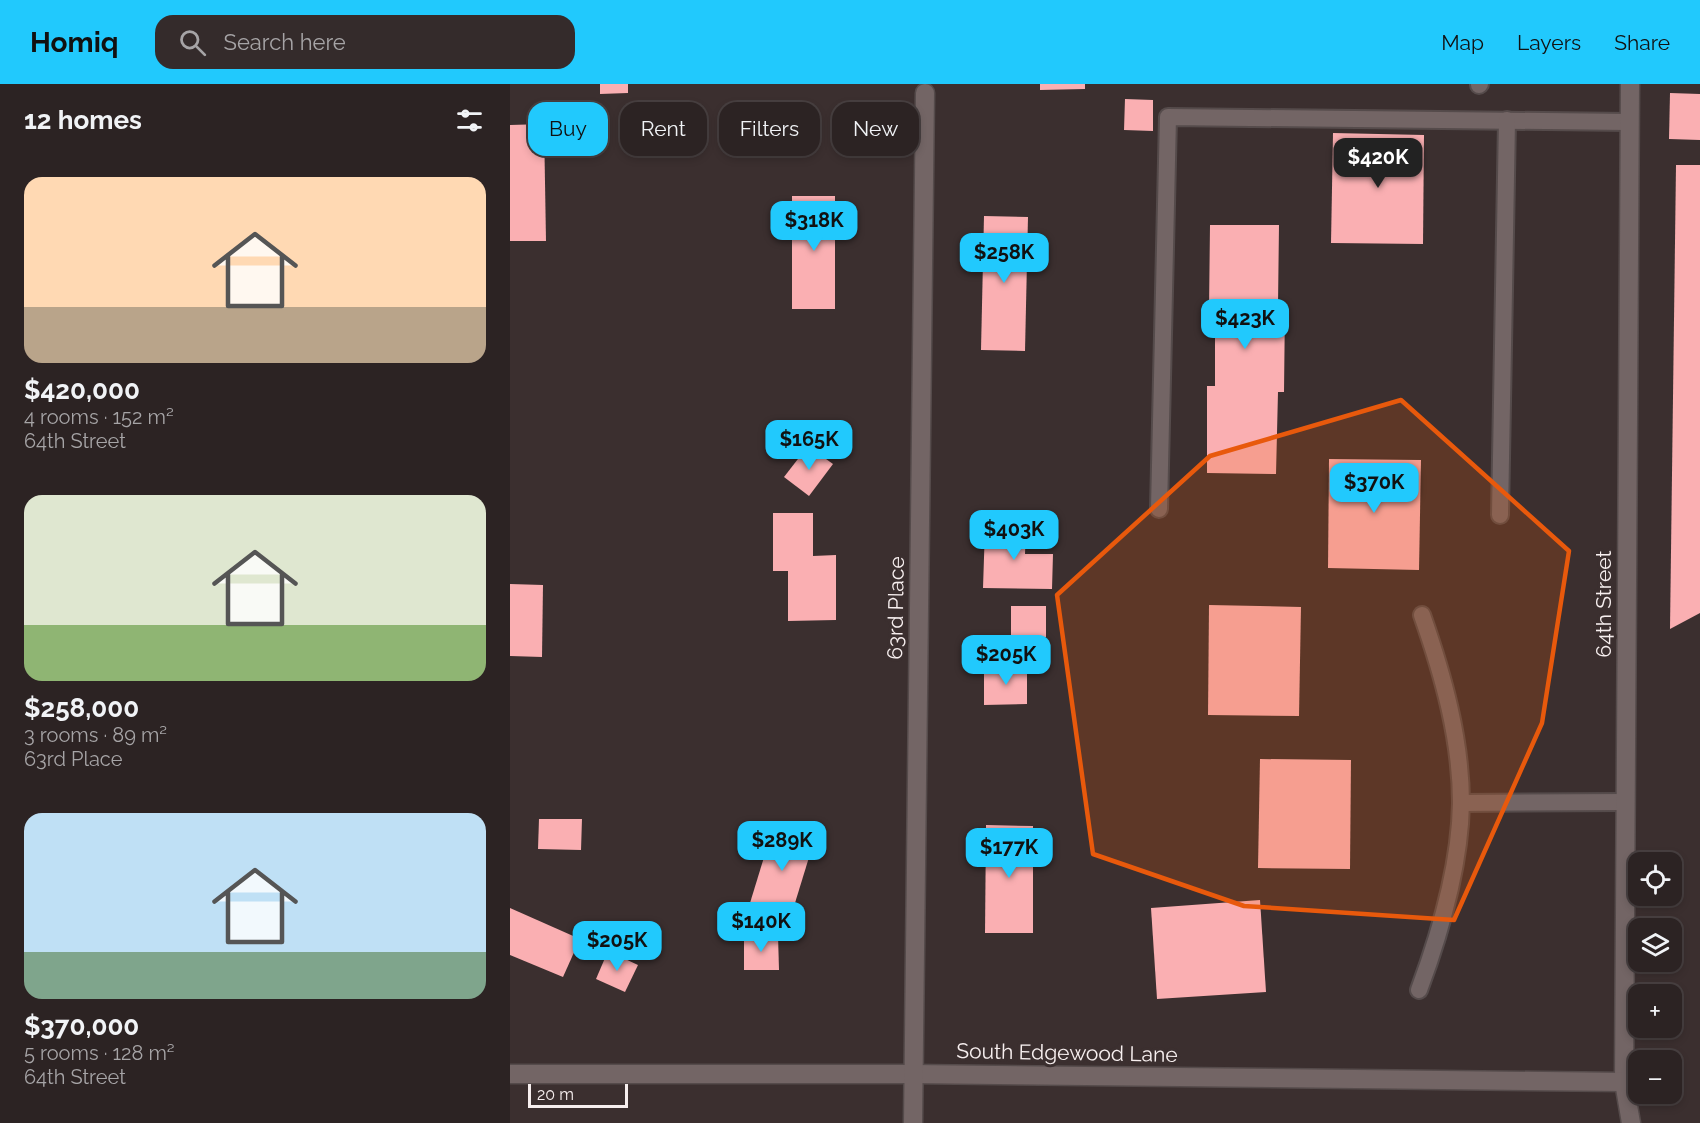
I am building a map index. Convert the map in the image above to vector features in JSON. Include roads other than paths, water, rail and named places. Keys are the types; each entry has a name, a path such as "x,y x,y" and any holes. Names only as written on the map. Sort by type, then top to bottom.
{"street":[{"name":"64th Street","path":"1629,84 1624,1082 1631,1123"},
{"name":"63rd Place","path":"913,1123 925,93"},
{"name":"South Edgewood Lane","path":"510,1074 913,1074 1624,1082"}],"lane":[{"path":"1160,509 1168,117 1629,122"},
{"path":"1500,515 1507,120"},
{"path":"1419,990 1433,951 1447,898 1458,838 1461,803 1459,766 1451,718 1438,662 1422,615"},
{"path":"1461,803 1625,802"}]}
